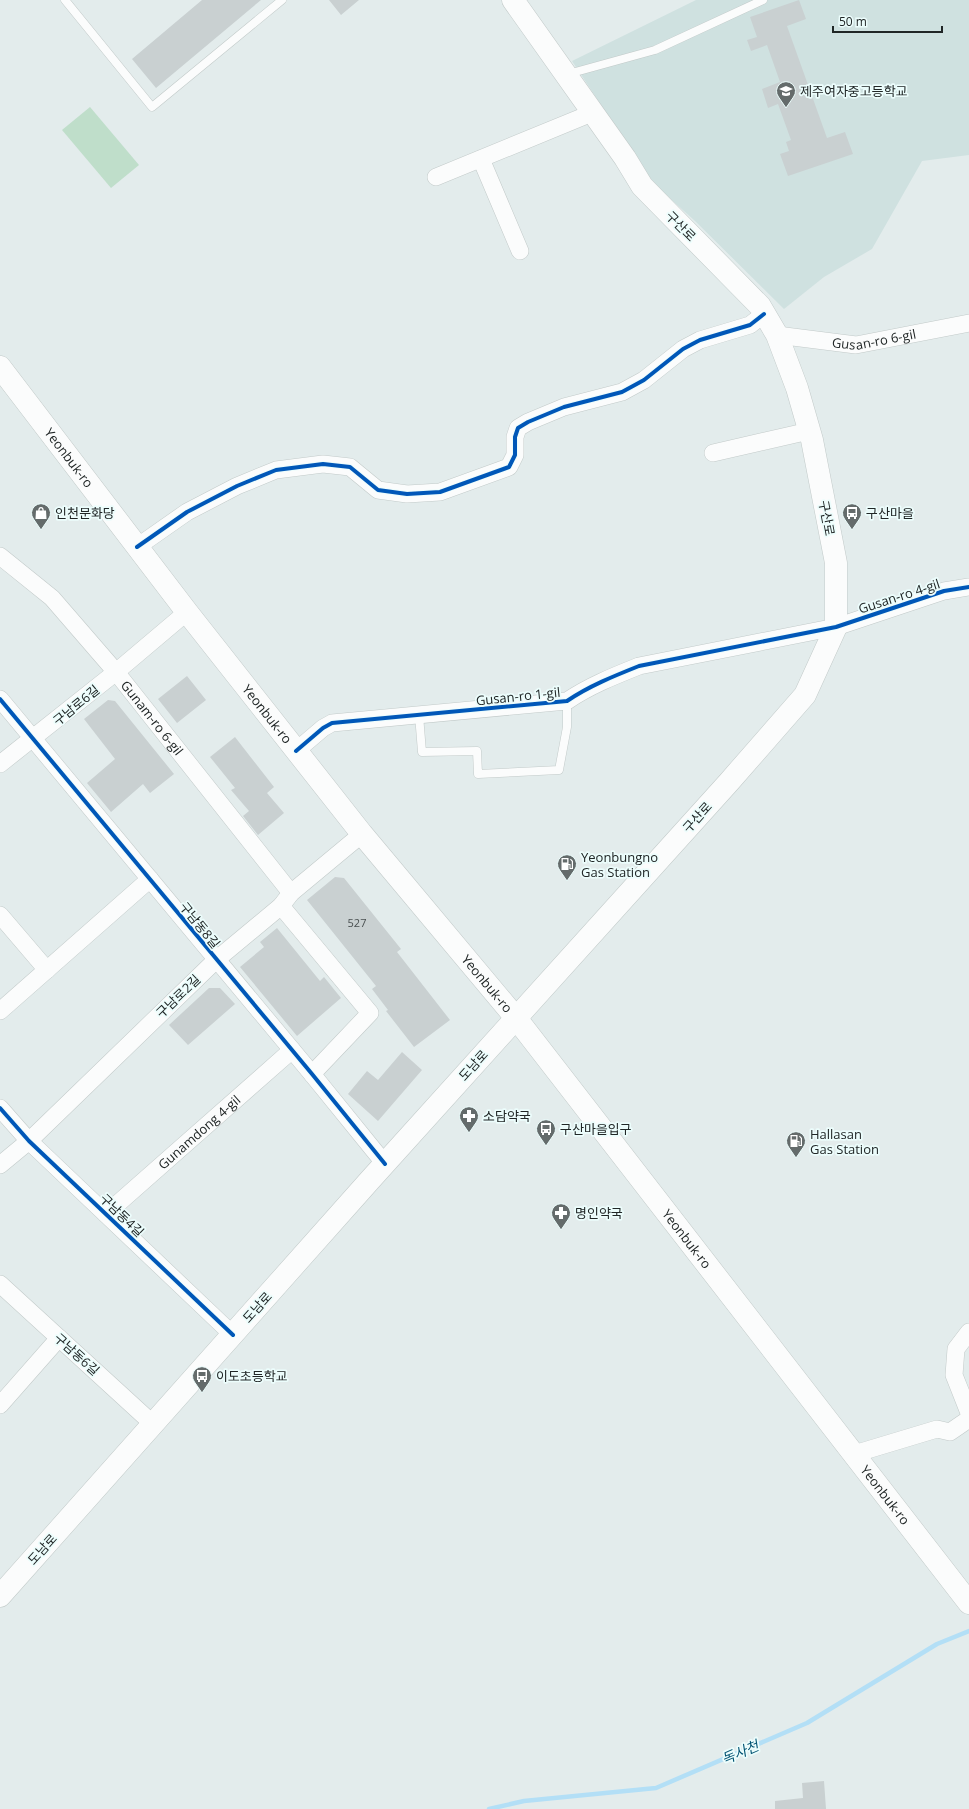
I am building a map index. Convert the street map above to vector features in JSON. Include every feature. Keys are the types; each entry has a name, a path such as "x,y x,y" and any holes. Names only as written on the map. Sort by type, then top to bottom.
{"main road":[{"name":"구산로","path":"513,0 625,158 642,186 760,306 777,335 797,388 809,431 836,563 836,627 805,695 729,782 516,1018"},
{"name":"Yeonbuk-ro","path":"0,368 187,612 296,751 362,834 516,1018 969,1603"},
{"name":"도남로","path":"0,1596 516,1018"}],"street":[{"path":"436,177 592,112"},
{"path":"481,159 520,251"},
{"path":"137,547 187,512 237,486 276,470 323,464 350,467 378,490 407,494 440,492 480,479 509,467 515,455 515,437 518,428 528,422 564,408 622,392 644,380 683,349 700,340 750,325 764,314"},
{"name":"Gusan-ro 6-gil","path":"777,335 856,345 969,323"},
{"path":"713,453 809,431"},
{"name":"Gunam-ro 6-gil","path":"0,556 52,598 116,672 370,1013 312,1074"},
{"name":"Gusan-ro 4-gil","path":"836,627 944,591 969,587"},
{"name":"구남로6길","path":"0,764 116,672 187,612"},
{"name":"Gusan-ro 1-gil","path":"296,751 332,722 567,701 614,676 639,666 836,627"},
{"name":"구남동8길","path":"0,699 34,738 385,1164"},
{"name":"구남로2길","path":"0,1165 29,1141 216,960 362,834"},
{"path":"0,1011 150,879"},
{"path":"0,915 47,970"},
{"name":"Gunamdong 4-gil","path":"106,1214 292,1050"},
{"name":"구남동4길","path":"0,1108 29,1141 233,1335"},
{"name":"구남동6길","path":"0,1284 153,1424"},
{"path":"969,1332 956,1349 954,1374 969,1413"},
{"path":"0,1404 59,1338"},
{"path":"854,1454 938,1429 950,1432 969,1419"}],"lane":[{"path":"65,0 152,107 282,0"},
{"path":"565,74 656,50 763,0"},
{"path":"419,715 422,752 477,751 478,774 559,770 567,727 567,701"}],"shaded area":[{"name":"제주여자중고등학교","path":"696,0 969,0 969,155 922,161 872,249 824,277 784,309 695,221 652,182 572,61"}],"green space":[{"path":"90,107 139,165 111,188 62,130"}],"building":[{"path":"202,0 261,0 156,88 132,59"},
{"path":"329,0 359,0 341,15"},
{"path":"799,0 806,19 787,26 827,138 845,132 853,154 788,176 780,154 789,151 786,142 791,140 778,104 768,108 762,89 780,82 767,45 751,51 747,40 757,37 750,17"},
{"path":"187,676 206,700 177,723 158,699"},
{"path":"108,700 115,701 174,774 150,793 143,784 111,812 87,783 115,759 84,719"},
{"path":"235,737 274,787 267,793 284,813 258,835 243,816 249,811 231,790 235,788 210,757"},
{"path":"335,877 344,878 401,949 397,952 450,1020 414,1047 386,1011 388,1010 372,989 376,986 307,900"},
{"path":"277,928 320,981 324,977 341,998 297,1036 240,967 264,947 260,942"},
{"path":"209,988 220,988 235,1004 188,1045 169,1025"},
{"path":"402,1052 422,1070 378,1121 348,1094 367,1071 378,1080"},
{"path":"824,1781 826,1809 775,1809 775,1801 803,1798 802,1783"}],"waterway":[{"name":"독사천","path":"489,1809 524,1801 656,1788 807,1723 937,1644 969,1631"}],"cycle path":[{"path":"137,547 187,512 237,486 276,470 323,464 350,467 378,490 407,494 440,492 509,467 515,455 515,437 518,428 528,422 564,407 622,392 644,380 683,349 700,340 750,325 764,314"},
{"path":"296,751 323,728 332,723 567,701 593,686 639,666 836,627 944,591 969,587"},
{"path":"0,699 385,1164"},
{"path":"0,1108 29,1141 233,1335"}],"place":[{"name":"제주여자중고등학교","path":"786,108"},
{"name":"인천문화당","path":"41,530"},
{"name":"구산마을","path":"852,530"},
{"name":"Yeonbungno Gas Station","path":"567,881"},
{"name":"소담약국","path":"469,1133"},
{"name":"구산마을입구","path":"546,1146"},
{"name":"Hallasan Gas Station","path":"796,1158"},
{"name":"명인약국","path":"561,1230"},
{"name":"이도초등학교","path":"202,1393"}]}
